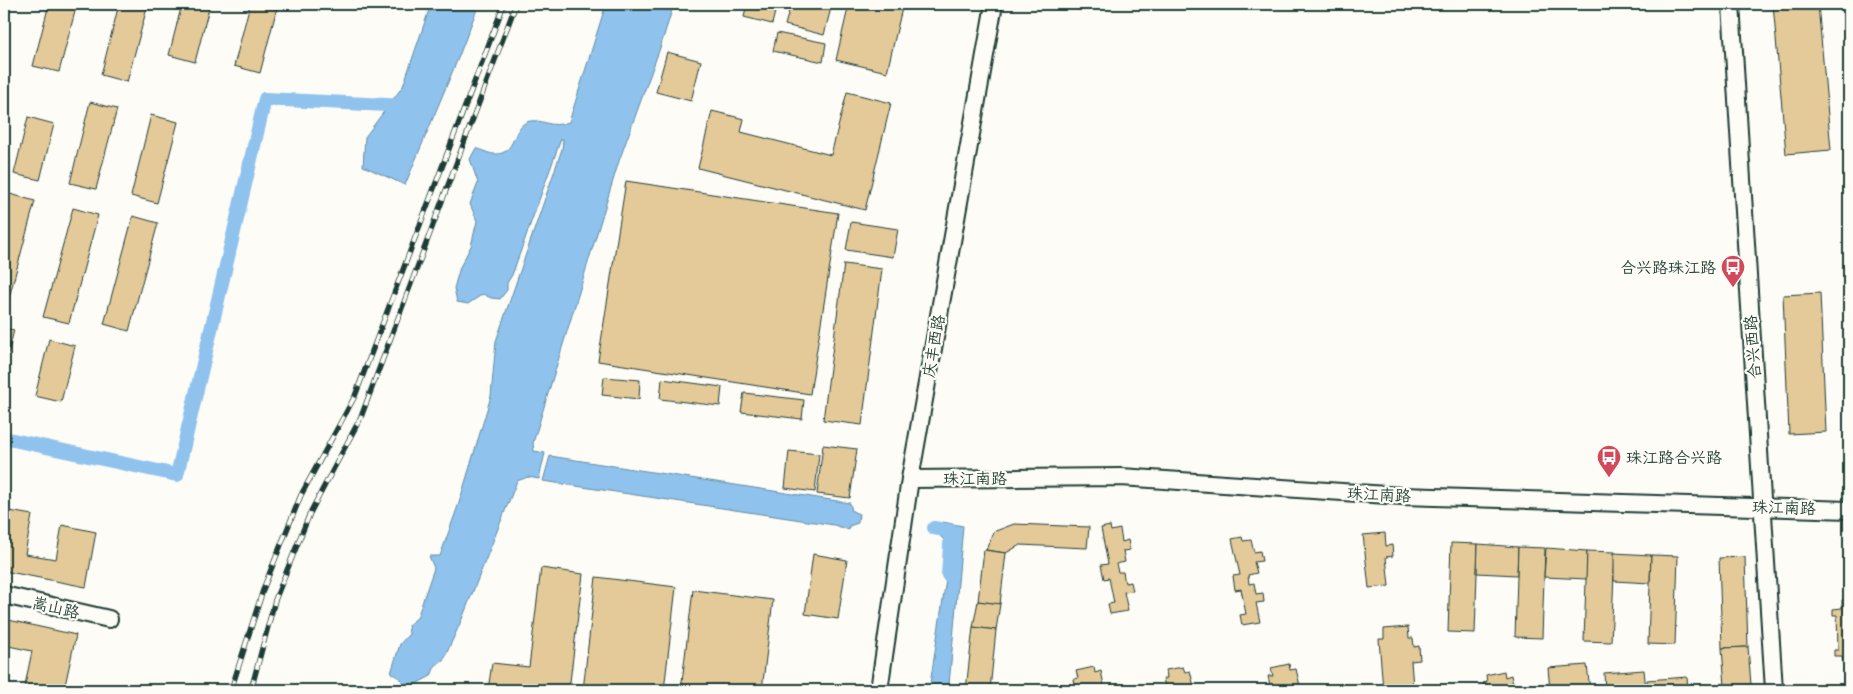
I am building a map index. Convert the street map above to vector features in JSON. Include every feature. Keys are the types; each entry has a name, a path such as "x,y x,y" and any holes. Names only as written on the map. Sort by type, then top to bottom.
{"street":[{"name":"庆丰西路","path":"879,690 910,479 994,4"},
{"name":"合兴西路","path":"1731,4 1774,690"},
{"name":"珠江南路","path":"910,479 1121,477 1402,496 1849,510"},
{"name":"嵩山路","path":"4,595 109,619"}],"water":[{"path":"431,4 479,4 405,185 363,166 365,137 403,86"},
{"path":"606,4 674,4 619,161 533,443 534,451 545,453 539,479 528,477 517,481 444,659 435,666 431,676 412,686 391,673 400,644 409,634 408,625 417,618 434,568 429,556 440,556 459,503 491,396 496,341 562,149 563,139 561,139 512,275 507,283 507,290 500,299 491,298 483,294 468,304 457,302 454,288 460,267 471,246 477,221 470,204 478,183 470,159 476,148 493,154 502,153 507,150 520,128 530,121 557,125 569,122"},
{"path":"550,456 850,503 852,511 859,514 858,523 849,526 849,530 834,525 543,481"},
{"path":"943,522 963,526 949,685 930,684 951,547 940,536"}],"building":[{"path":"49,4 77,4 59,72 33,66"},
{"path":"119,4 148,4 127,82 101,75"},
{"path":"182,4 210,4 195,62 169,55"},
{"path":"250,4 278,4 260,73 234,66"},
{"path":"747,4 777,4 772,24 744,17"},
{"path":"791,4 832,4 824,35 785,25"},
{"path":"849,4 903,4 887,72 836,60"},
{"path":"1773,4 1818,4 1831,150 1786,154"},
{"path":"777,33 826,43 823,62 773,51"},
{"path":"667,52 701,61 691,101 656,92"},
{"path":"847,92 891,103 865,210 698,168 712,111 744,119 741,132 831,155"},
{"path":"90,102 117,109 96,189 70,183"},
{"path":"151,115 178,122 157,203 131,196"},
{"path":"28,117 54,124 40,180 14,174"},
{"path":"626,181 838,213 810,394 598,361"},
{"path":"10,194 35,201 6,309 4,308 4,218"},
{"path":"73,208 98,215 69,323 43,317"},
{"path":"133,216 158,223 129,331 104,324"},
{"path":"851,222 898,229 893,257 846,250"},
{"path":"844,264 882,269 862,425 823,420"},
{"path":"1820,293 1826,432 1789,434 1783,295"},
{"path":"4,328 14,330 4,370"},
{"path":"49,339 75,346 61,402 35,396"},
{"path":"604,377 640,380 639,399 602,395"},
{"path":"662,379 722,387 720,406 660,399"},
{"path":"744,393 804,400 802,419 741,412"},
{"path":"823,445 857,449 850,498 817,494"},
{"path":"789,451 819,454 815,492 785,488"},
{"path":"4,510 32,515 25,554 56,559 62,525 96,532 86,587 4,571"},
{"path":"1014,524 1089,527 1087,548 1020,545 1006,553 986,550 993,532"},
{"path":"1110,526 1111,531 1120,529 1122,542 1128,540 1130,550 1123,551 1125,562 1116,564 1118,572 1123,572 1125,583 1131,582 1133,591 1124,592 1128,611 1110,614 1108,604 1114,603 1109,578 1104,579 1101,565 1108,564 1101,528"},
{"path":"1385,533 1386,546 1392,545 1393,556 1386,557 1389,586 1369,588 1363,535"},
{"path":"1242,537 1243,541 1251,540 1254,552 1260,551 1262,561 1254,562 1257,573 1248,575 1249,584 1254,583 1256,594 1263,593 1264,602 1256,603 1260,622 1242,625 1240,615 1246,614 1241,589 1235,590 1233,576 1240,575 1232,539"},
{"path":"1451,543 1478,544 1475,633 1448,632"},
{"path":"1478,544 1518,547 1517,575 1477,573"},
{"path":"1518,547 1545,548 1542,638 1515,637"},
{"path":"1546,548 1587,551 1587,579 1544,577"},
{"path":"984,550 1006,553 1000,604 978,601"},
{"path":"1587,551 1615,552 1611,642 1584,641"},
{"path":"1614,553 1651,555 1650,583 1614,581"},
{"path":"813,554 847,560 838,619 805,614"},
{"path":"1651,555 1678,556 1675,645 1648,644"},
{"path":"1745,557 1748,647 1722,648 1719,558"},
{"path":"541,568 583,574 569,690 488,690 492,663 529,667"},
{"path":"596,577 676,587 664,690 583,690"},
{"path":"693,590 773,600 762,690 681,690"},
{"path":"1842,600 1849,600 1849,664 1843,664 1842,656 1834,656 1834,650 1838,650 1837,615 1833,615 1833,609 1842,608"},
{"path":"978,601 1000,604 996,630 973,627"},
{"path":"4,619 76,635 64,690 24,690 32,651 4,645"},
{"path":"973,627 996,630 990,690 966,690"},
{"path":"1408,627 1409,638 1413,638 1414,647 1419,646 1420,660 1411,661 1413,687 1403,687 1403,690 1383,690 1379,639 1384,639 1384,629"},
{"path":"1748,647 1751,685 1725,686 1722,648"},
{"path":"1289,664 1290,670 1296,669 1301,690 1271,690 1268,676 1273,676 1271,668"},
{"path":"1587,665 1590,690 1550,690 1548,668"},
{"path":"1094,667 1095,673 1101,671 1105,690 1076,690 1074,679 1078,678 1076,671"},
{"path":"1183,667 1185,672 1190,671 1195,690 1166,690 1163,679 1167,678 1166,670"},
{"path":"1644,670 1646,690 1605,690 1604,673"},
{"path":"1504,671 1505,677 1511,675 1514,690 1485,690 1483,683 1487,682 1486,675"},
{"path":"1687,677 1688,690 1648,690 1647,680"},
{"path":"1751,685 1751,690 1725,690 1725,686"}],"waterway":[{"path":"4,438 177,475 265,99 407,106"},
{"path":"934,528 951,531 948,575"},
{"path":"939,690 941,666"},
{"path":"406,690 414,668"}],"railway":[{"path":"231,690 264,587 301,495 355,396 504,4"},
{"path":"251,690 275,600 310,513 361,417 516,4"}],"place":[{"name":"合兴路珠江路","path":"1733,288"},
{"name":"珠江路合兴路","path":"1609,478"}]}
